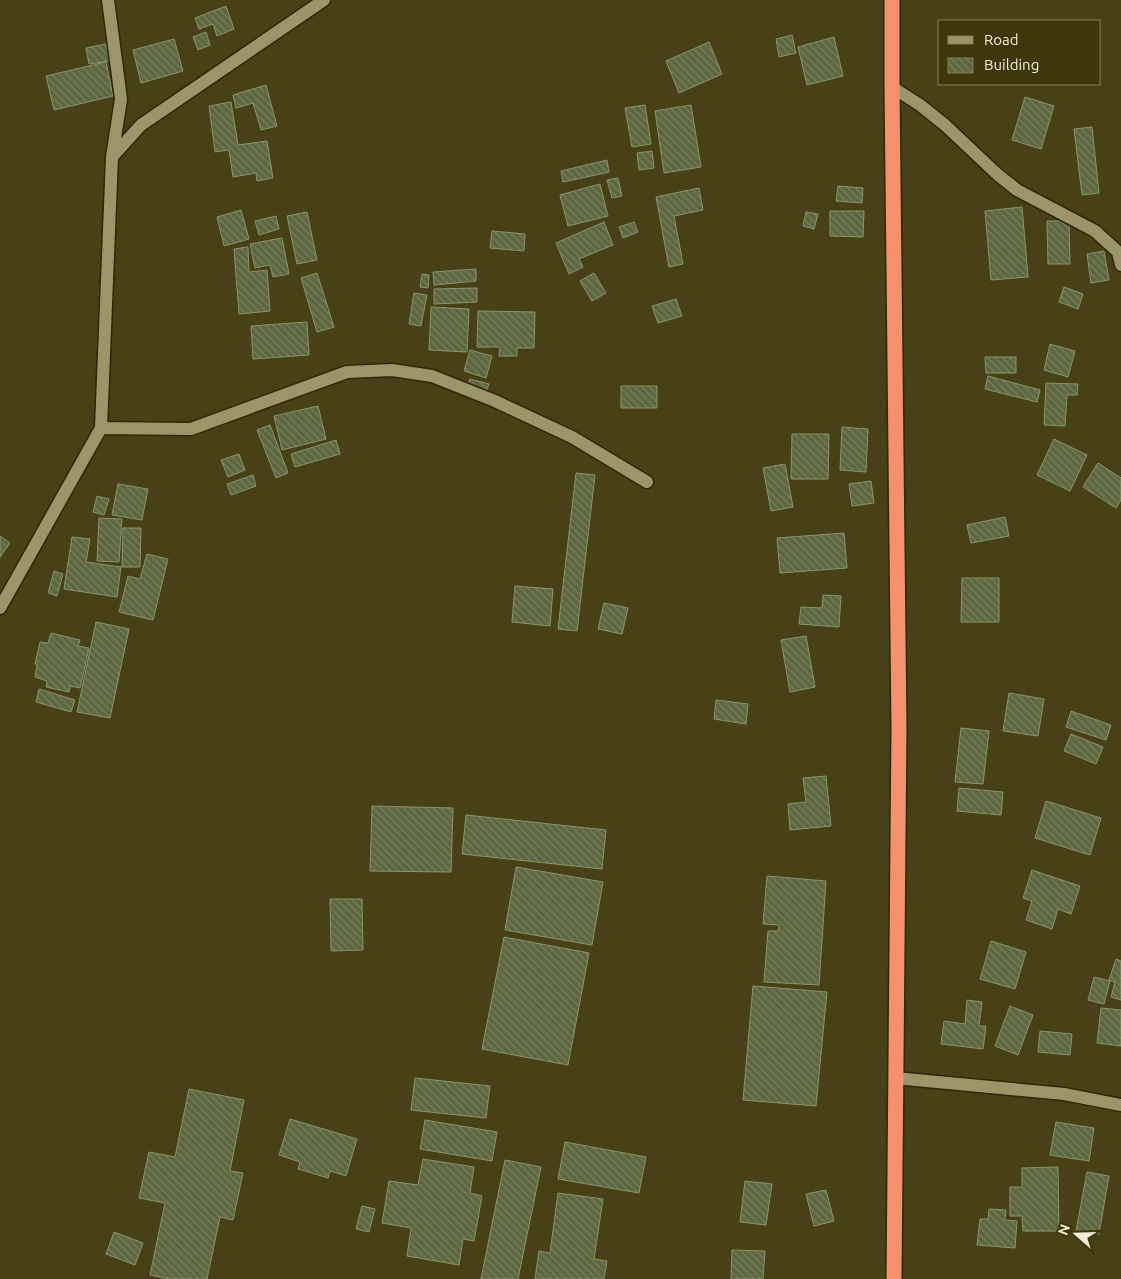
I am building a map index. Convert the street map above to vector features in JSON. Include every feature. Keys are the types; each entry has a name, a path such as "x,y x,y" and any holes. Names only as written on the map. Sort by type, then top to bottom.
{"highway":[{"path":"892,0 899,729 894,1279"}],"street":[{"path":"0,608 101,428 112,157 121,99 108,0"},
{"path":"112,157 142,125 324,0"},
{"path":"892,87 920,105 945,125 997,174 1017,190 1095,231 1118,252 1121,264"},
{"path":"101,428 192,429 347,372 392,370 432,376 495,401 572,436 647,482"},
{"path":"896,1078 1064,1094 1121,1105"}],"building":[{"path":"226,6 234,29 217,36 213,24 199,29 195,18"},
{"path":"206,32 210,45 198,50 193,37"},
{"path":"792,35 796,53 779,57 776,39"},
{"path":"834,37 843,76 807,85 798,47"},
{"path":"174,39 183,71 141,83 133,50"},
{"path":"709,42 722,74 679,93 666,61"},
{"path":"106,44 110,61 89,64 86,48"},
{"path":"106,62 113,96 54,110 46,76"},
{"path":"266,85 277,126 261,130 253,103 236,108 233,95"},
{"path":"1025,97 1054,106 1041,149 1012,140"},
{"path":"231,102 238,145 267,141 273,178 257,181 256,173 233,177 229,150 215,152 209,106"},
{"path":"645,105 651,144 632,147 625,108"},
{"path":"691,105 701,167 664,173 655,111"},
{"path":"1092,127 1099,193 1082,195 1074,129"},
{"path":"652,151 654,168 639,170 637,153"},
{"path":"607,160 609,172 563,182 561,171"},
{"path":"618,178 622,196 612,198 607,180"},
{"path":"600,184 608,216 568,226 560,195"},
{"path":"838,186 863,188 862,203 836,201"},
{"path":"699,188 703,210 674,216 683,264 669,267 656,197"},
{"path":"1022,207 1028,277 991,280 985,211"},
{"path":"241,210 249,239 224,246 217,217"},
{"path":"830,211 864,211 863,237 830,236"},
{"path":"307,212 317,260 297,264 287,216"},
{"path":"806,212 818,214 814,229 803,226"},
{"path":"276,216 279,229 259,235 255,221"},
{"path":"1047,221 1069,221 1070,264 1048,264"},
{"path":"604,222 613,245 579,259 583,267 569,274 556,243"},
{"path":"634,222 638,232 623,238 619,227"},
{"path":"492,231 525,234 524,251 490,248"},
{"path":"282,238 289,274 273,277 270,265 255,268 250,244"},
{"path":"248,247 249,272 267,270 270,311 239,314 234,249"},
{"path":"1104,251 1109,280 1091,283 1087,254"},
{"path":"476,269 476,281 434,285 433,272"},
{"path":"317,273 334,327 317,332 301,278"},
{"path":"594,273 606,293 592,301 580,281"},
{"path":"422,274 429,275 428,288 420,287"},
{"path":"1064,287 1083,294 1078,309 1059,302"},
{"path":"477,288 477,302 434,304 434,289"},
{"path":"414,293 427,295 421,326 409,324"},
{"path":"676,299 682,316 658,323 652,306"},
{"path":"431,307 469,309 467,352 429,350"},
{"path":"478,311 535,312 534,348 517,348 517,356 499,356 500,347 477,347"},
{"path":"307,322 309,355 253,359 251,326"},
{"path":"1050,344 1075,351 1068,377 1044,370"},
{"path":"470,350 492,356 486,378 464,371"},
{"path":"985,357 1016,357 1016,373 986,373"},
{"path":"988,376 1040,390 1037,402 985,389"},
{"path":"470,379 489,384 486,392 467,387"},
{"path":"1046,383 1078,384 1077,395 1067,395 1065,426 1044,425"},
{"path":"621,386 657,386 657,408 621,408"},
{"path":"318,406 326,439 282,450 274,416"},
{"path":"270,425 288,473 276,478 257,430"},
{"path":"842,427 868,429 866,472 840,470"},
{"path":"792,434 829,434 828,479 791,479"},
{"path":"1054,439 1087,455 1070,491 1037,475"},
{"path":"336,440 340,454 295,467 291,454"},
{"path":"239,454 245,470 228,477 221,460"},
{"path":"1098,463 1121,478 1121,500 1116,508 1083,487"},
{"path":"785,464 793,507 771,511 763,468"},
{"path":"576,473 595,475 577,631 558,629"},
{"path":"253,475 256,486 231,495 227,484"},
{"path":"871,481 874,503 852,506 849,484"},
{"path":"118,484 148,489 142,520 112,515"},
{"path":"97,496 109,499 104,515 93,512"},
{"path":"1005,517 1009,536 971,543 967,525"},
{"path":"99,518 122,519 119,562 97,561"},
{"path":"123,528 141,528 140,567 122,567"},
{"path":"844,533 847,568 780,573 777,538"},
{"path":"0,536 10,543 0,557"},
{"path":"72,537 90,539 86,562 121,567 117,597 64,589"},
{"path":"147,554 168,559 153,620 119,612 128,576 140,579"},
{"path":"54,571 63,574 57,596 48,593"},
{"path":"962,578 999,578 999,622 961,622"},
{"path":"515,586 553,589 550,626 512,622"},
{"path":"823,595 841,596 839,627 799,624 801,607 822,608"},
{"path":"604,603 628,608 622,634 598,629"},
{"path":"96,622 129,629 110,718 77,712"},
{"path":"51,633 80,640 78,646 89,648 80,688 70,686 69,692 46,687 47,681 35,677 37,664 35,664 40,642 48,643"},
{"path":"806,636 815,687 790,692 781,640"},
{"path":"39,689 75,700 71,712 36,702"},
{"path":"1009,693 1044,699 1038,736 1003,731"},
{"path":"716,700 748,704 746,724 714,719"},
{"path":"1071,711 1111,725 1106,740 1066,727"},
{"path":"961,728 989,731 983,784 955,782"},
{"path":"1071,734 1103,747 1096,764 1064,751"},
{"path":"826,776 831,826 790,830 788,804 806,802 803,778"},
{"path":"959,788 1003,792 1001,815 957,811"},
{"path":"1046,801 1101,818 1090,855 1035,838"},
{"path":"372,806 453,808 451,872 370,871"},
{"path":"466,815 606,830 602,869 462,854"},
{"path":"516,867 603,882 592,945 505,930"},
{"path":"1032,870 1080,886 1071,914 1058,909 1052,929 1026,920 1032,901 1023,898"},
{"path":"767,876 826,881 819,985 764,982 768,931 778,931 779,925 763,924"},
{"path":"330,899 362,899 363,950 331,951"},
{"path":"504,937 589,953 568,1065 482,1049"},
{"path":"991,941 1026,952 1015,989 980,979"},
{"path":"1116,959 1121,961 1121,1000 1111,997 1115,982 1109,980"},
{"path":"1094,977 1110,981 1104,1004 1088,1000"},
{"path":"753,986 827,992 816,1106 743,1100"},
{"path":"967,1000 982,1002 979,1026 986,1026 983,1049 941,1044 944,1021 965,1024"},
{"path":"1010,1006 1033,1015 1018,1055 995,1046"},
{"path":"1101,1008 1121,1010 1121,1046 1097,1043"},
{"path":"1040,1031 1072,1034 1070,1055 1038,1052"},
{"path":"415,1078 490,1086 486,1118 411,1110"},
{"path":"189,1089 244,1100 230,1171 243,1173 233,1220 220,1217 207,1279 169,1279 150,1275 165,1203 139,1198 149,1152 175,1157"},
{"path":"290,1119 357,1139 346,1176 330,1171 328,1178 298,1169 300,1162 279,1155"},
{"path":"425,1120 497,1132 492,1161 420,1149"},
{"path":"1056,1122 1094,1128 1089,1161 1050,1155"},
{"path":"565,1142 646,1157 639,1193 558,1179"},
{"path":"423,1159 474,1167 470,1193 482,1196 474,1241 463,1239 459,1265 407,1256 411,1228 382,1223 389,1181 418,1185"},
{"path":"505,1160 541,1167 518,1279 481,1279"},
{"path":"1058,1167 1059,1231 1023,1231 1022,1216 1010,1216 1010,1187 1022,1187 1022,1168"},
{"path":"1087,1172 1109,1176 1099,1234 1076,1231"},
{"path":"745,1181 772,1184 766,1225 740,1222"},
{"path":"826,1190 834,1221 814,1226 806,1194"},
{"path":"558,1193 603,1199 594,1259 607,1261 604,1279 535,1279 539,1251 550,1253"},
{"path":"362,1206 375,1209 369,1232 356,1229"},
{"path":"989,1209 1006,1210 1005,1220 1017,1221 1015,1248 977,1245 980,1219 988,1219"},
{"path":"114,1232 143,1243 135,1265 106,1254"},
{"path":"732,1250 765,1251 763,1279 731,1279"}]}
